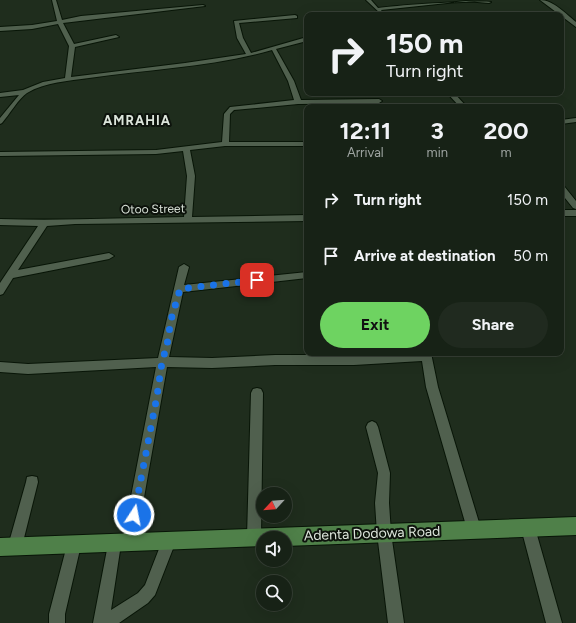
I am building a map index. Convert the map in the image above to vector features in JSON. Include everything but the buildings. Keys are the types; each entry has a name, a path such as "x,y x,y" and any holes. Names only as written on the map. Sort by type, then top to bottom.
{"main road":[{"name":"Adenta Dodowa Road","path":"8,547 576,526"}],"street":[{"path":"54,0 60,22 72,46 68,79"},
{"path":"368,0 380,12"},
{"path":"378,9 440,1 466,0 474,2 489,2"},
{"path":"542,0 560,12"},
{"path":"0,29 32,27 60,22 203,6"},
{"path":"564,15 576,25"},
{"path":"249,55 240,38 236,22 295,17"},
{"path":"72,46 116,37"},
{"path":"0,95 24,92 36,86 68,79 185,65 249,55 304,40"},
{"path":"273,48 289,74 296,90 298,102"},
{"path":"0,122 24,92"},
{"path":"377,96 382,104"},
{"path":"453,96 461,104"},
{"path":"225,144 228,114 232,108 298,102 380,100"},
{"path":"564,122 576,120"},
{"path":"0,154 156,152 225,144 304,144"},
{"path":"186,148 190,160 192,176 188,220"},
{"path":"564,192 576,206"},
{"path":"564,213 576,213"},
{"name":"Otoo Street","path":"0,222 44,223 75,221 304,218"},
{"path":"0,291 44,223"},
{"path":"10,275 109,256"},
{"path":"101,623 156,403 162,362 184,267"},
{"path":"180,289 304,275"},
{"path":"0,367 28,369 162,362 212,363 275,360 354,360 403,356"},
{"path":"426,356 432,387 474,529"},
{"path":"254,538 257,393"},
{"path":"372,427 384,473 382,503 384,533 396,623"},
{"path":"8,547 32,482"},
{"path":"528,528 554,623"},
{"path":"105,623 143,598 150,590 168,541"},
{"path":"57,623 57,614 74,545"}],"district":[{"name":"AMRAHIA","path":"137,120"}],"route":[{"path":"134,515 157,396 162,362 167,345 171,320 180,289 257,280"}]}
